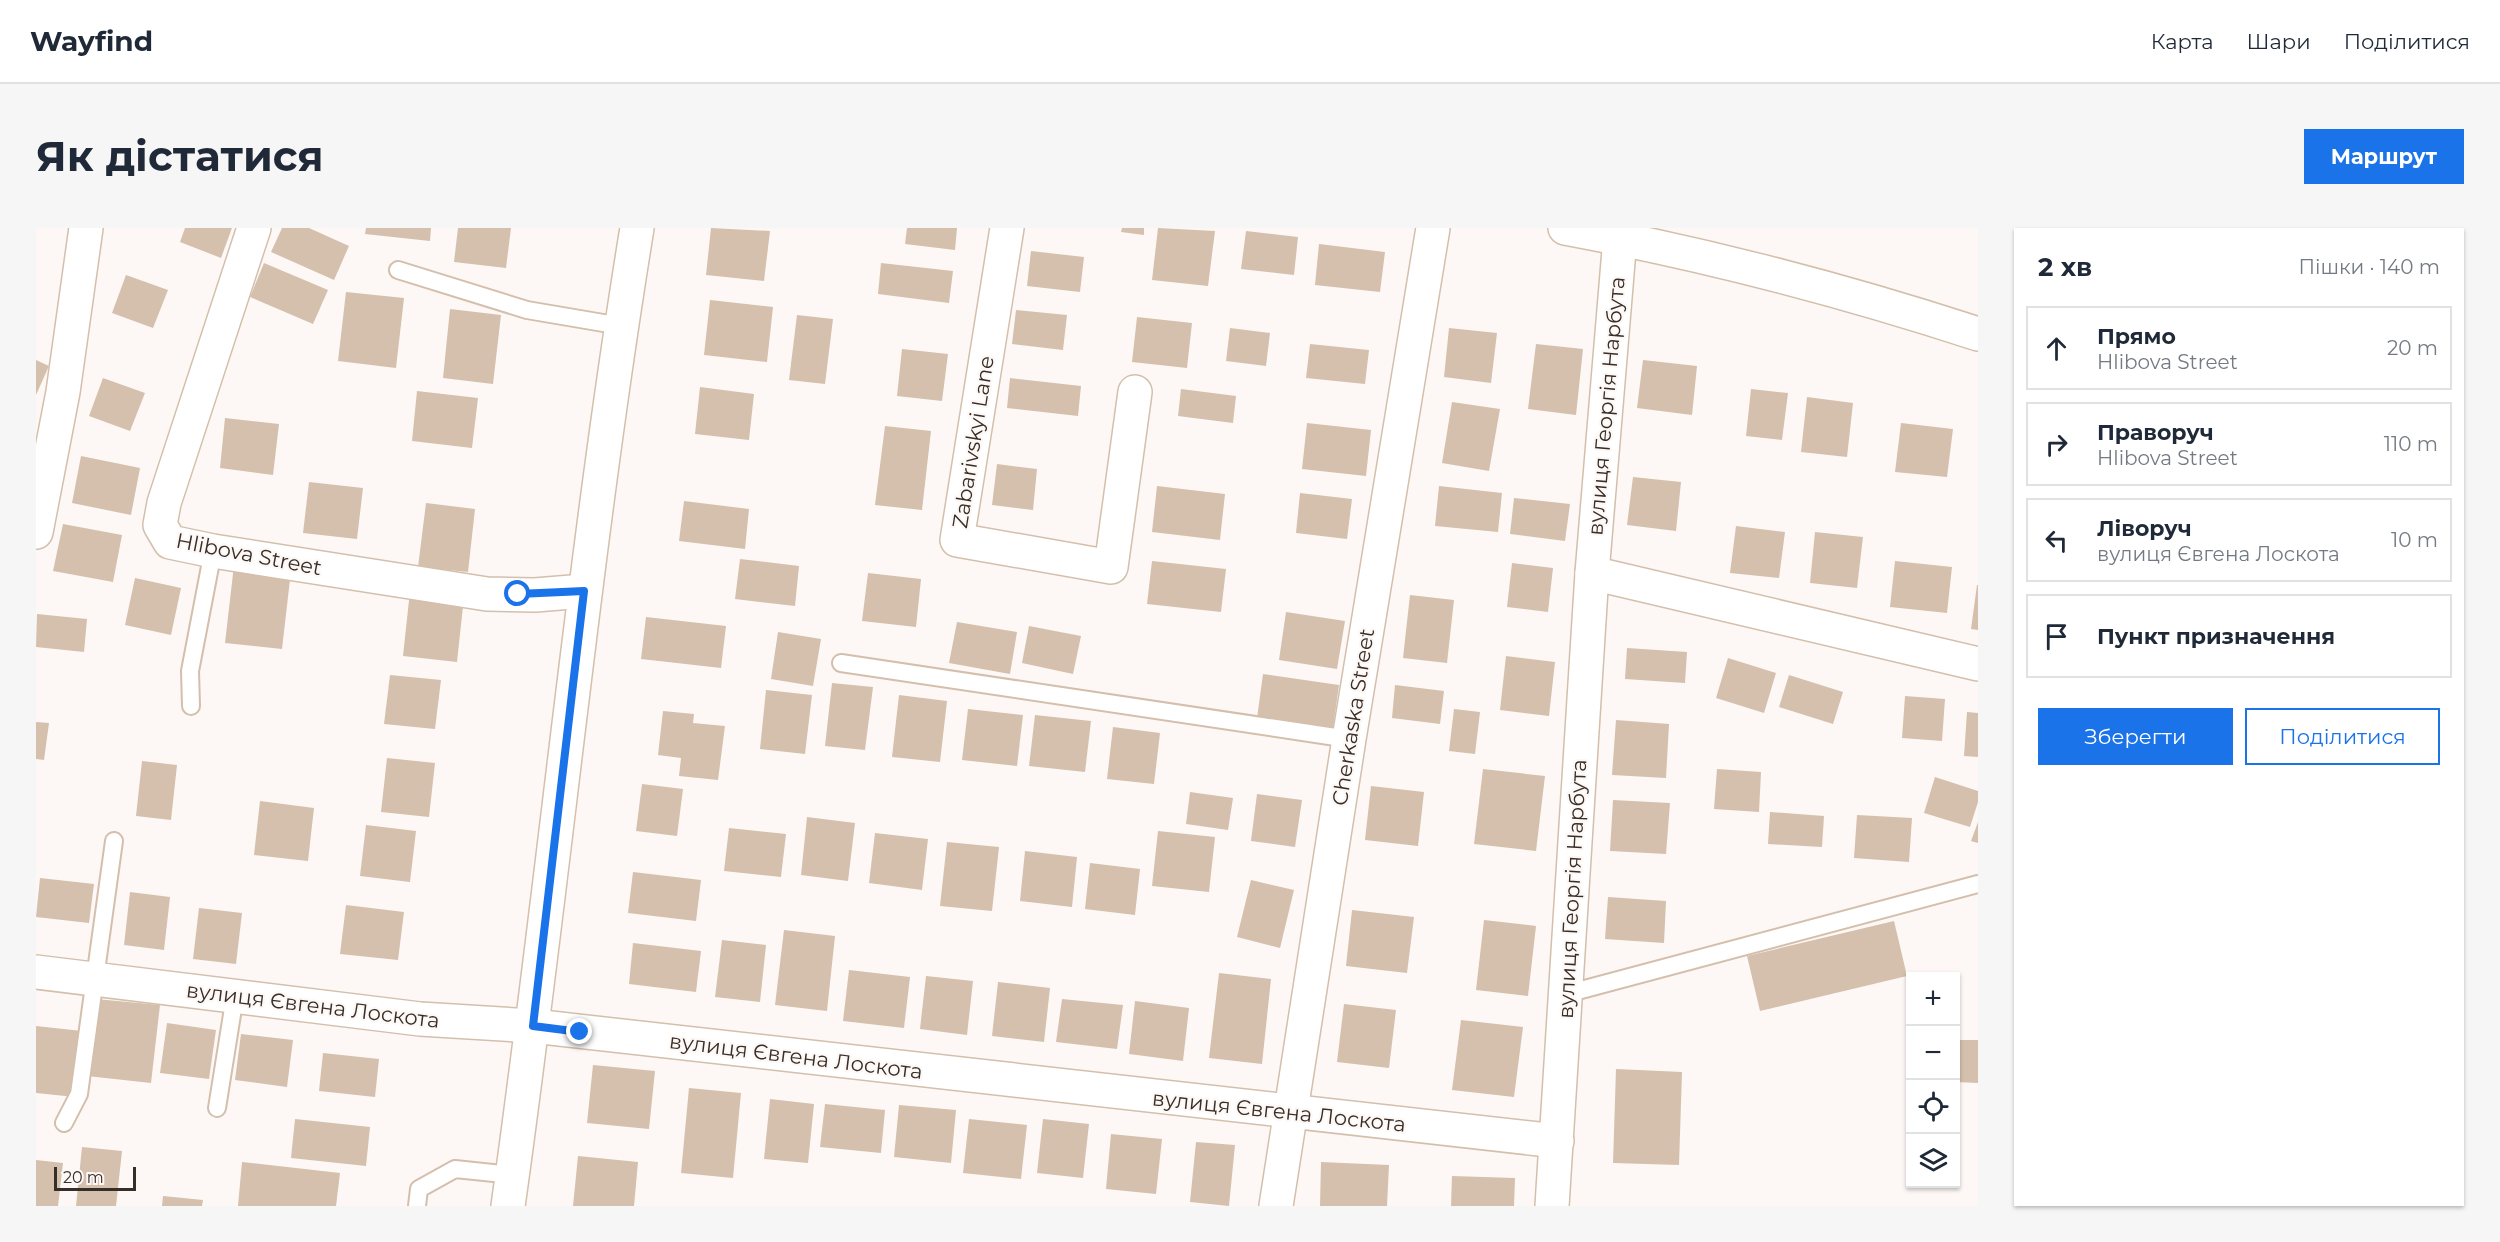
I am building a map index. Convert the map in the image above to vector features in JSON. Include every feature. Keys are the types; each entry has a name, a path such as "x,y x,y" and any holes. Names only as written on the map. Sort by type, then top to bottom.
{"street":[{"path":"36,532 63,392 86,228"},
{"name":"Hlibova Street","path":"254,228 164,503 160,525 170,542 213,551 487,594 535,595 584,591"},
{"path":"510,1190 533,1026 584,591 637,228"},
{"name":"Zabarivskyi Lane","path":"1007,228 957,540 1111,567 1135,392"},
{"name":"Cherkaska Street","path":"1276,1206 1349,739 1433,228"},
{"path":"1565,228 1620,238 1866,298 1978,334"},
{"name":"вулиця Георгія Нарбута","path":"1552,1206 1592,573 1620,238"},
{"path":"1592,573 1978,664"},
{"name":"вулиця Євгена Лоскота","path":"36,972 420,1019 533,1026 1290,1113 1557,1141"}],"lane":[{"path":"398,270 527,310 621,326"},
{"path":"191,706 190,671 213,551"},
{"path":"841,663 1349,739"},
{"path":"64,1123 79,1094 114,841"},
{"path":"1566,994 1978,884"},
{"path":"217,1108 235,996"},
{"path":"417,1206 419,1189 455,1169 510,1190"}],"building":[{"path":"185,228 232,228 221,258 180,242"},
{"path":"282,228 309,228 349,246 334,280 271,252"},
{"path":"366,228 431,228 430,241 365,234"},
{"path":"458,228 511,228 506,268 454,262"},
{"path":"711,228 770,231 764,281 706,275"},
{"path":"907,228 957,228 955,250 905,244"},
{"path":"1122,228 1144,228 1144,235 1121,232"},
{"path":"1158,228 1215,231 1208,286 1152,280"},
{"path":"1246,231 1298,237 1294,275 1241,269"},
{"path":"1319,244 1385,252 1380,292 1315,285"},
{"path":"1031,251 1084,257 1080,292 1027,286"},
{"path":"264,263 328,290 313,324 250,297"},
{"path":"881,263 953,271 949,303 878,294"},
{"path":"126,275 168,290 153,328 112,313"},
{"path":"346,292 404,298 396,368 338,361"},
{"path":"710,300 773,307 767,362 704,355"},
{"path":"450,309 501,315 493,384 443,378"},
{"path":"1016,310 1067,315 1063,350 1012,344"},
{"path":"797,315 833,319 825,384 789,380"},
{"path":"1137,317 1192,323 1187,368 1132,362"},
{"path":"1230,328 1270,333 1266,366 1226,361"},
{"path":"1449,328 1497,333 1491,383 1444,377"},
{"path":"1310,344 1369,350 1365,384 1306,378"},
{"path":"1536,344 1583,349 1576,415 1528,409"},
{"path":"902,349 948,354 942,401 897,396"},
{"path":"36,360 49,366 36,395"},
{"path":"1643,360 1697,366 1692,415 1637,408"},
{"path":"103,378 145,393 130,431 89,416"},
{"path":"1010,378 1081,386 1078,416 1007,408"},
{"path":"700,387 754,394 749,440 695,434"},
{"path":"1181,389 1236,396 1233,423 1178,416"},
{"path":"1751,389 1788,393 1782,440 1746,436"},
{"path":"417,391 478,398 472,448 412,441"},
{"path":"1807,397 1853,403 1847,457 1801,452"},
{"path":"1452,402 1500,409 1489,471 1442,463"},
{"path":"225,418 279,424 273,475 220,468"},
{"path":"1307,423 1371,430 1366,476 1302,469"},
{"path":"1901,423 1953,429 1947,477 1895,472"},
{"path":"885,426 931,431 922,510 875,505"},
{"path":"81,456 140,468 131,515 72,503"},
{"path":"997,464 1037,469 1033,510 992,505"},
{"path":"1633,477 1681,482 1676,531 1627,525"},
{"path":"309,482 363,488 357,539 303,533"},
{"path":"1157,486 1225,494 1220,540 1152,532"},
{"path":"1439,486 1502,493 1498,532 1435,526"},
{"path":"1300,493 1352,499 1347,539 1296,533"},
{"path":"1514,498 1570,504 1565,541 1510,534"},
{"path":"684,501 749,509 745,549 679,541"},
{"path":"426,503 475,509 468,572 418,567"},
{"path":"63,524 122,535 113,582 53,571"},
{"path":"1736,526 1785,532 1779,578 1730,573"},
{"path":"1815,532 1863,537 1857,588 1810,583"},
{"path":"740,559 799,566 795,606 735,599"},
{"path":"1152,561 1226,569 1221,612 1147,604"},
{"path":"1895,561 1952,567 1947,613 1890,607"},
{"path":"1512,563 1553,568 1548,612 1507,607"},
{"path":"234,565 291,571 282,649 225,643"},
{"path":"868,573 921,579 916,627 862,621"},
{"path":"135,578 181,588 171,635 125,625"},
{"path":"1978,585 1978,630 1971,629"},
{"path":"410,591 464,597 457,662 403,656"},
{"path":"1410,595 1454,600 1447,663 1403,658"},
{"path":"1286,612 1345,621 1337,669 1279,660"},
{"path":"37,614 87,619 84,652 36,647"},
{"path":"646,617 726,626 721,668 641,659"},
{"path":"957,622 1017,632 1010,674 949,663"},
{"path":"1029,626 1081,636 1073,674 1022,663"},
{"path":"778,632 821,639 813,686 771,679"},
{"path":"1627,648 1687,652 1685,683 1625,679"},
{"path":"1506,656 1555,662 1549,716 1500,710"},
{"path":"1728,658 1776,673 1764,713 1716,698"},
{"path":"1263,674 1339,685 1333,728 1257,718"},
{"path":"390,675 441,680 435,729 384,724"},
{"path":"1789,675 1843,692 1833,724 1779,707"},
{"path":"832,683 873,687 865,750 825,746"},
{"path":"1395,685 1444,691 1440,724 1392,718"},
{"path":"766,690 812,695 805,754 760,749"},
{"path":"899,695 947,701 940,762 892,757"},
{"path":"1905,696 1945,699 1942,741 1902,738"},
{"path":"968,709 1023,715 1017,766 962,760"},
{"path":"1454,709 1480,712 1475,754 1449,751"},
{"path":"663,711 694,714 693,723 725,726 718,780 679,776 681,758 658,755"},
{"path":"1967,712 1978,713 1978,757 1964,756"},
{"path":"1035,715 1091,721 1085,772 1029,766"},
{"path":"1616,720 1669,724 1666,778 1612,775"},
{"path":"36,722 49,723 44,760 36,759"},
{"path":"1113,727 1160,733 1154,784 1107,779"},
{"path":"387,758 435,763 429,817 381,812"},
{"path":"142,761 177,765 171,820 136,816"},
{"path":"1483,769 1545,776 1536,851 1474,844"},
{"path":"1717,769 1761,772 1759,812 1714,809"},
{"path":"1935,777 1978,791 1978,802 1970,827 1924,813"},
{"path":"642,784 683,789 677,836 636,831"},
{"path":"1371,786 1424,792 1418,846 1365,840"},
{"path":"1190,792 1233,798 1228,830 1186,824"},
{"path":"1257,794 1302,800 1295,847 1251,841"},
{"path":"1613,800 1670,803 1666,854 1610,851"},
{"path":"260,801 314,808 308,861 254,855"},
{"path":"1770,812 1824,816 1822,847 1768,844"},
{"path":"1857,815 1912,818 1909,862 1854,858"},
{"path":"807,817 855,823 848,881 801,875"},
{"path":"1978,822 1978,843 1971,841"},
{"path":"366,825 416,831 410,882 360,876"},
{"path":"729,828 786,834 781,877 724,871"},
{"path":"1158,831 1215,837 1209,892 1152,886"},
{"path":"875,833 928,839 922,890 869,883"},
{"path":"947,842 999,847 992,911 940,906"},
{"path":"1025,851 1077,857 1072,907 1020,901"},
{"path":"1090,863 1140,869 1135,915 1085,909"},
{"path":"633,872 701,880 696,921 628,913"},
{"path":"40,878 94,884 89,923 36,917"},
{"path":"1251,880 1294,890 1280,948 1237,937"},
{"path":"130,892 170,897 164,950 124,945"},
{"path":"1608,897 1666,901 1664,943 1605,939"},
{"path":"346,905 404,912 398,960 340,954"},
{"path":"199,908 242,913 236,964 193,959"},
{"path":"1352,910 1414,917 1407,973 1346,966"},
{"path":"1484,920 1536,926 1528,996 1476,990"},
{"path":"1894,921 1906,976 1760,1011 1747,956"},
{"path":"784,930 835,936 827,1011 775,1005"},
{"path":"722,940 766,945 760,1002 715,997"},
{"path":"633,943 701,951 696,992 629,984"},
{"path":"849,970 910,977 904,1028 843,1021"},
{"path":"1219,973 1271,979 1262,1064 1209,1058"},
{"path":"926,976 973,981 967,1035 920,1029"},
{"path":"998,982 1050,988 1044,1042 992,1036"},
{"path":"96,999 160,1005 151,1083 87,1076"},
{"path":"1062,999 1123,1005 1117,1049 1056,1042"},
{"path":"1135,1001 1189,1008 1183,1061 1129,1054"},
{"path":"1344,1004 1396,1010 1389,1068 1337,1062"},
{"path":"1461,1020 1523,1027 1514,1097 1452,1090"},
{"path":"167,1023 216,1030 209,1079 160,1073"},
{"path":"36,1026 82,1031 75,1097 36,1093"},
{"path":"241,1034 293,1040 287,1087 235,1080"},
{"path":"1960,1040 1978,1040 1978,1083 1960,1082"},
{"path":"323,1053 379,1059 375,1097 319,1091"},
{"path":"593,1065 655,1071 649,1129 587,1123"},
{"path":"1616,1069 1682,1072 1679,1165 1613,1163"},
{"path":"689,1088 741,1093 733,1178 681,1173"},
{"path":"770,1099 814,1104 808,1163 764,1159"},
{"path":"825,1104 885,1110 881,1153 820,1147"},
{"path":"899,1105 956,1110 951,1163 894,1157"},
{"path":"295,1119 370,1127 366,1166 291,1158"},
{"path":"969,1119 1027,1125 1021,1179 963,1173"},
{"path":"1043,1119 1089,1124 1083,1178 1037,1173"},
{"path":"1111,1134 1162,1139 1156,1194 1106,1189"},
{"path":"1196,1142 1235,1145 1229,1206 1190,1202"},
{"path":"82,1147 122,1151 116,1206 76,1206"},
{"path":"578,1156 638,1162 634,1206 573,1206"},
{"path":"36,1160 63,1163 58,1206 36,1206"},
{"path":"242,1162 340,1173 336,1206 238,1206"},
{"path":"1321,1162 1389,1165 1387,1206 1320,1206"},
{"path":"1452,1176 1515,1178 1514,1206 1451,1206"},
{"path":"163,1196 203,1200 202,1206 162,1206"}],"route":[{"path":"518,594 584,591 533,1026 580,1032"}]}
